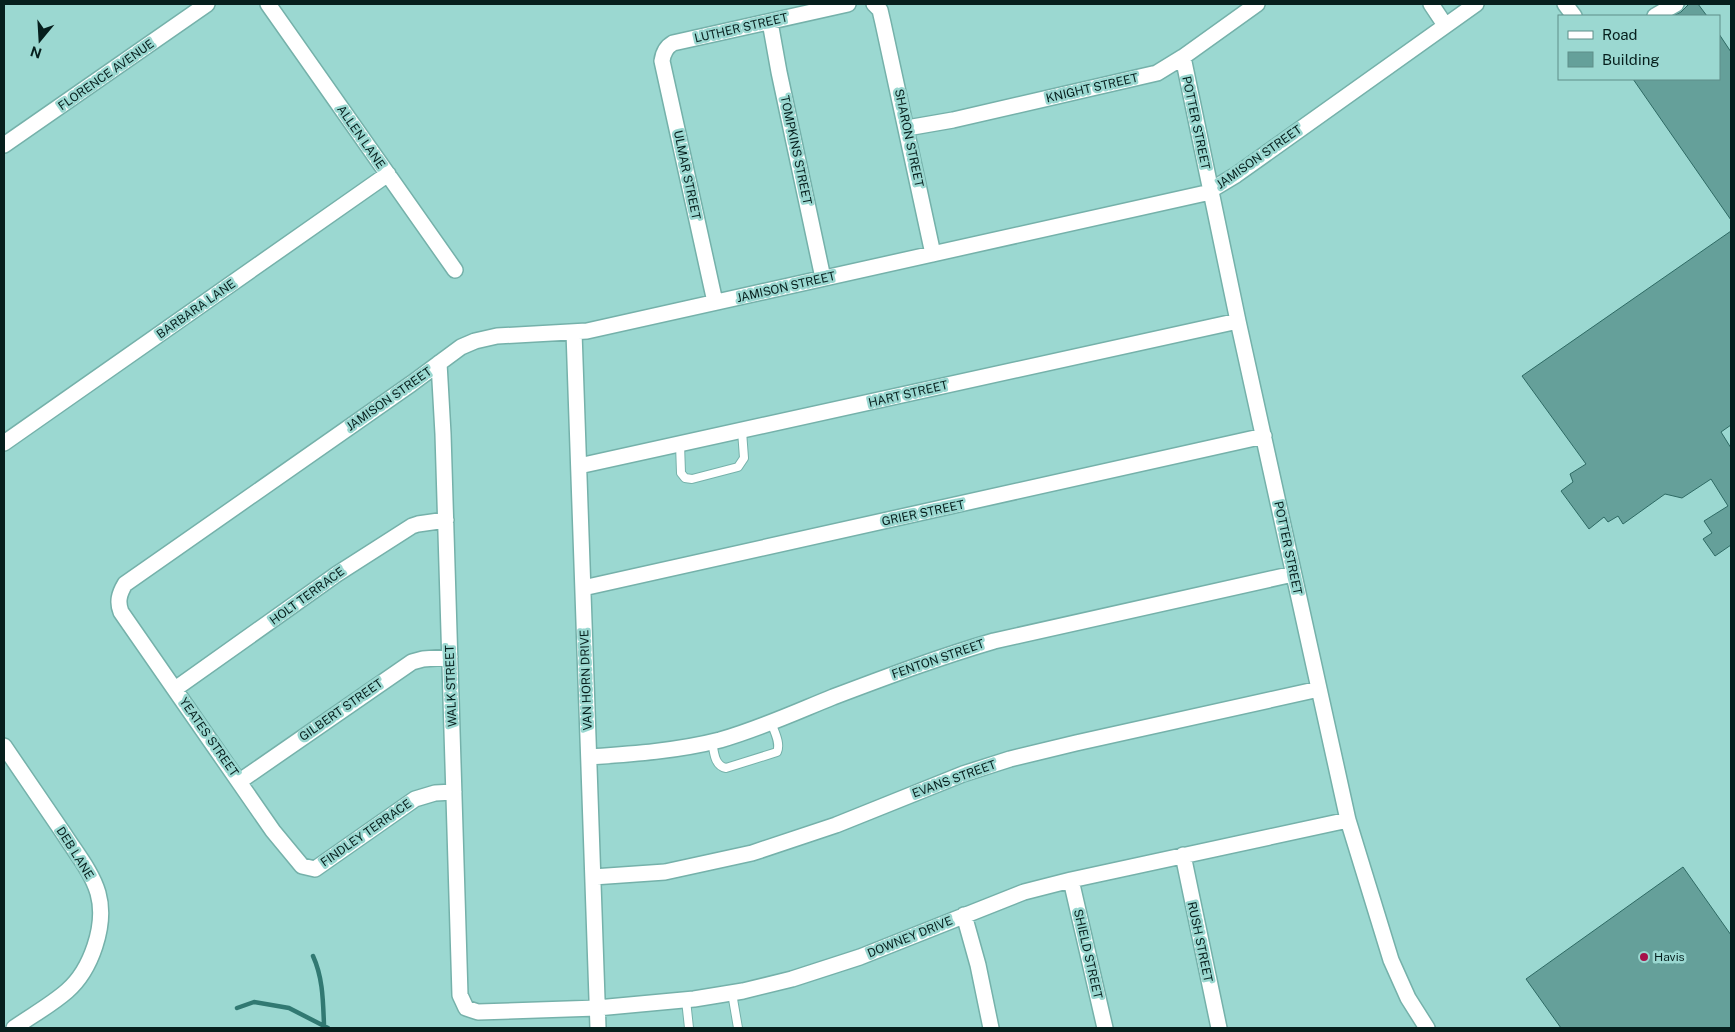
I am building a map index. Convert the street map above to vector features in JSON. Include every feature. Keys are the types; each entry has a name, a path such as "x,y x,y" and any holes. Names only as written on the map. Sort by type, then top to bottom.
{"street":[{"name":"FLORENCE AVENUE","path":"4,145 207,4"},
{"name":"ALLEN LANE","path":"268,4 455,270"},
{"name":"LUTHER STREET","path":"666,49 672,43 848,4"},
{"name":"SHARON STREET","path":"874,4 880,10 883,22 933,254"},
{"name":"KNIGHT STREET","path":"907,128 953,120 1143,77 1165,69 1257,4"},
{"path":"1431,4 1445,25"},
{"name":"JAMISON STREET","path":"118,600 125,584 460,347 497,336 586,331 1210,191 1236,175 1476,4"},
{"path":"1565,4 1573,15"},
{"path":"1657,15 1676,4"},
{"name":"TOMPKINS STREET","path":"770,22 823,278"},
{"name":"ULMAR STREET","path":"666,49 662,60 716,302"},
{"name":"POTTER STREET","path":"1183,57 1238,321 1348,820 1391,960 1408,998 1427,1028"},
{"name":"BARBARA LANE","path":"4,443 388,174"},
{"name":"HART STREET","path":"579,466 1238,321"},
{"name":"VAN HORN DRIVE","path":"574,332 598,1028"},
{"name":"WALK STREET","path":"439,363 446,520 460,995 466,1008"},
{"name":"GRIER STREET","path":"583,588 1264,436"},
{"name":"HOLT TERRACE","path":"175,689 337,574 412,526 446,520"},
{"name":"FENTON STREET","path":"589,757 687,747 712,741 771,722 890,675 994,640 1293,574"},
{"name":"YEATES STREET","path":"118,600 118,606 122,612 274,831 302,866 308,868"},
{"name":"GILBERT STREET","path":"240,781 406,665 423,659 450,657"},
{"name":"EVANS STREET","path":"593,877 665,872 752,853 799,838 963,774 1010,760 1076,743 1319,689"},
{"name":"DEB LANE","path":"4,746 83,863 98,894 100,905 96,946 88,964 78,979 68,991 14,1028"},
{"name":"FINDLEY TERRACE","path":"308,868 315,869 415,799 435,793 454,792"},
{"name":"DOWNEY DRIVE","path":"466,1008 478,1012 597,1008 686,1000 732,993 792,979 860,957 1024,892 1183,855 1348,820"},
{"name":"RUSH STREET","path":"1183,855 1219,1028"},
{"name":"SHIELD STREET","path":"1072,880 1105,1028"},
{"path":"964,915 978,965 991,1028"}],"lane":[{"path":"680,444 681,473 686,478 692,479 738,467 744,458 742,431"},
{"path":"712,741 718,765 721,767 726,768 768,755 776,752 778,748 771,722"},
{"path":"732,993 738,1028"},
{"path":"686,1000 689,1028"}],"building":[{"path":"1689,4 1698,4 1706,15 1675,15"},
{"path":"1720,36 1731,52 1731,220 1634,80 1720,80"},
{"path":"1731,231 1731,425 1721,432 1731,448 1731,545 1715,556 1703,539 1712,533 1704,521 1728,506 1711,479 1682,498 1665,494 1623,524 1618,516 1608,522 1604,517 1589,529 1561,491 1573,482 1570,474 1586,464 1522,376"},
{"name":"Havis","path":"1683,867 1731,935 1731,1028 1561,1028 1526,979"}],"waterway":[{"path":"313,956 321,981 324,1025"},
{"path":"237,1008 254,1002 289,1008 328,1028"}],"place":[{"name":"Havis","path":"1644,957"}]}
